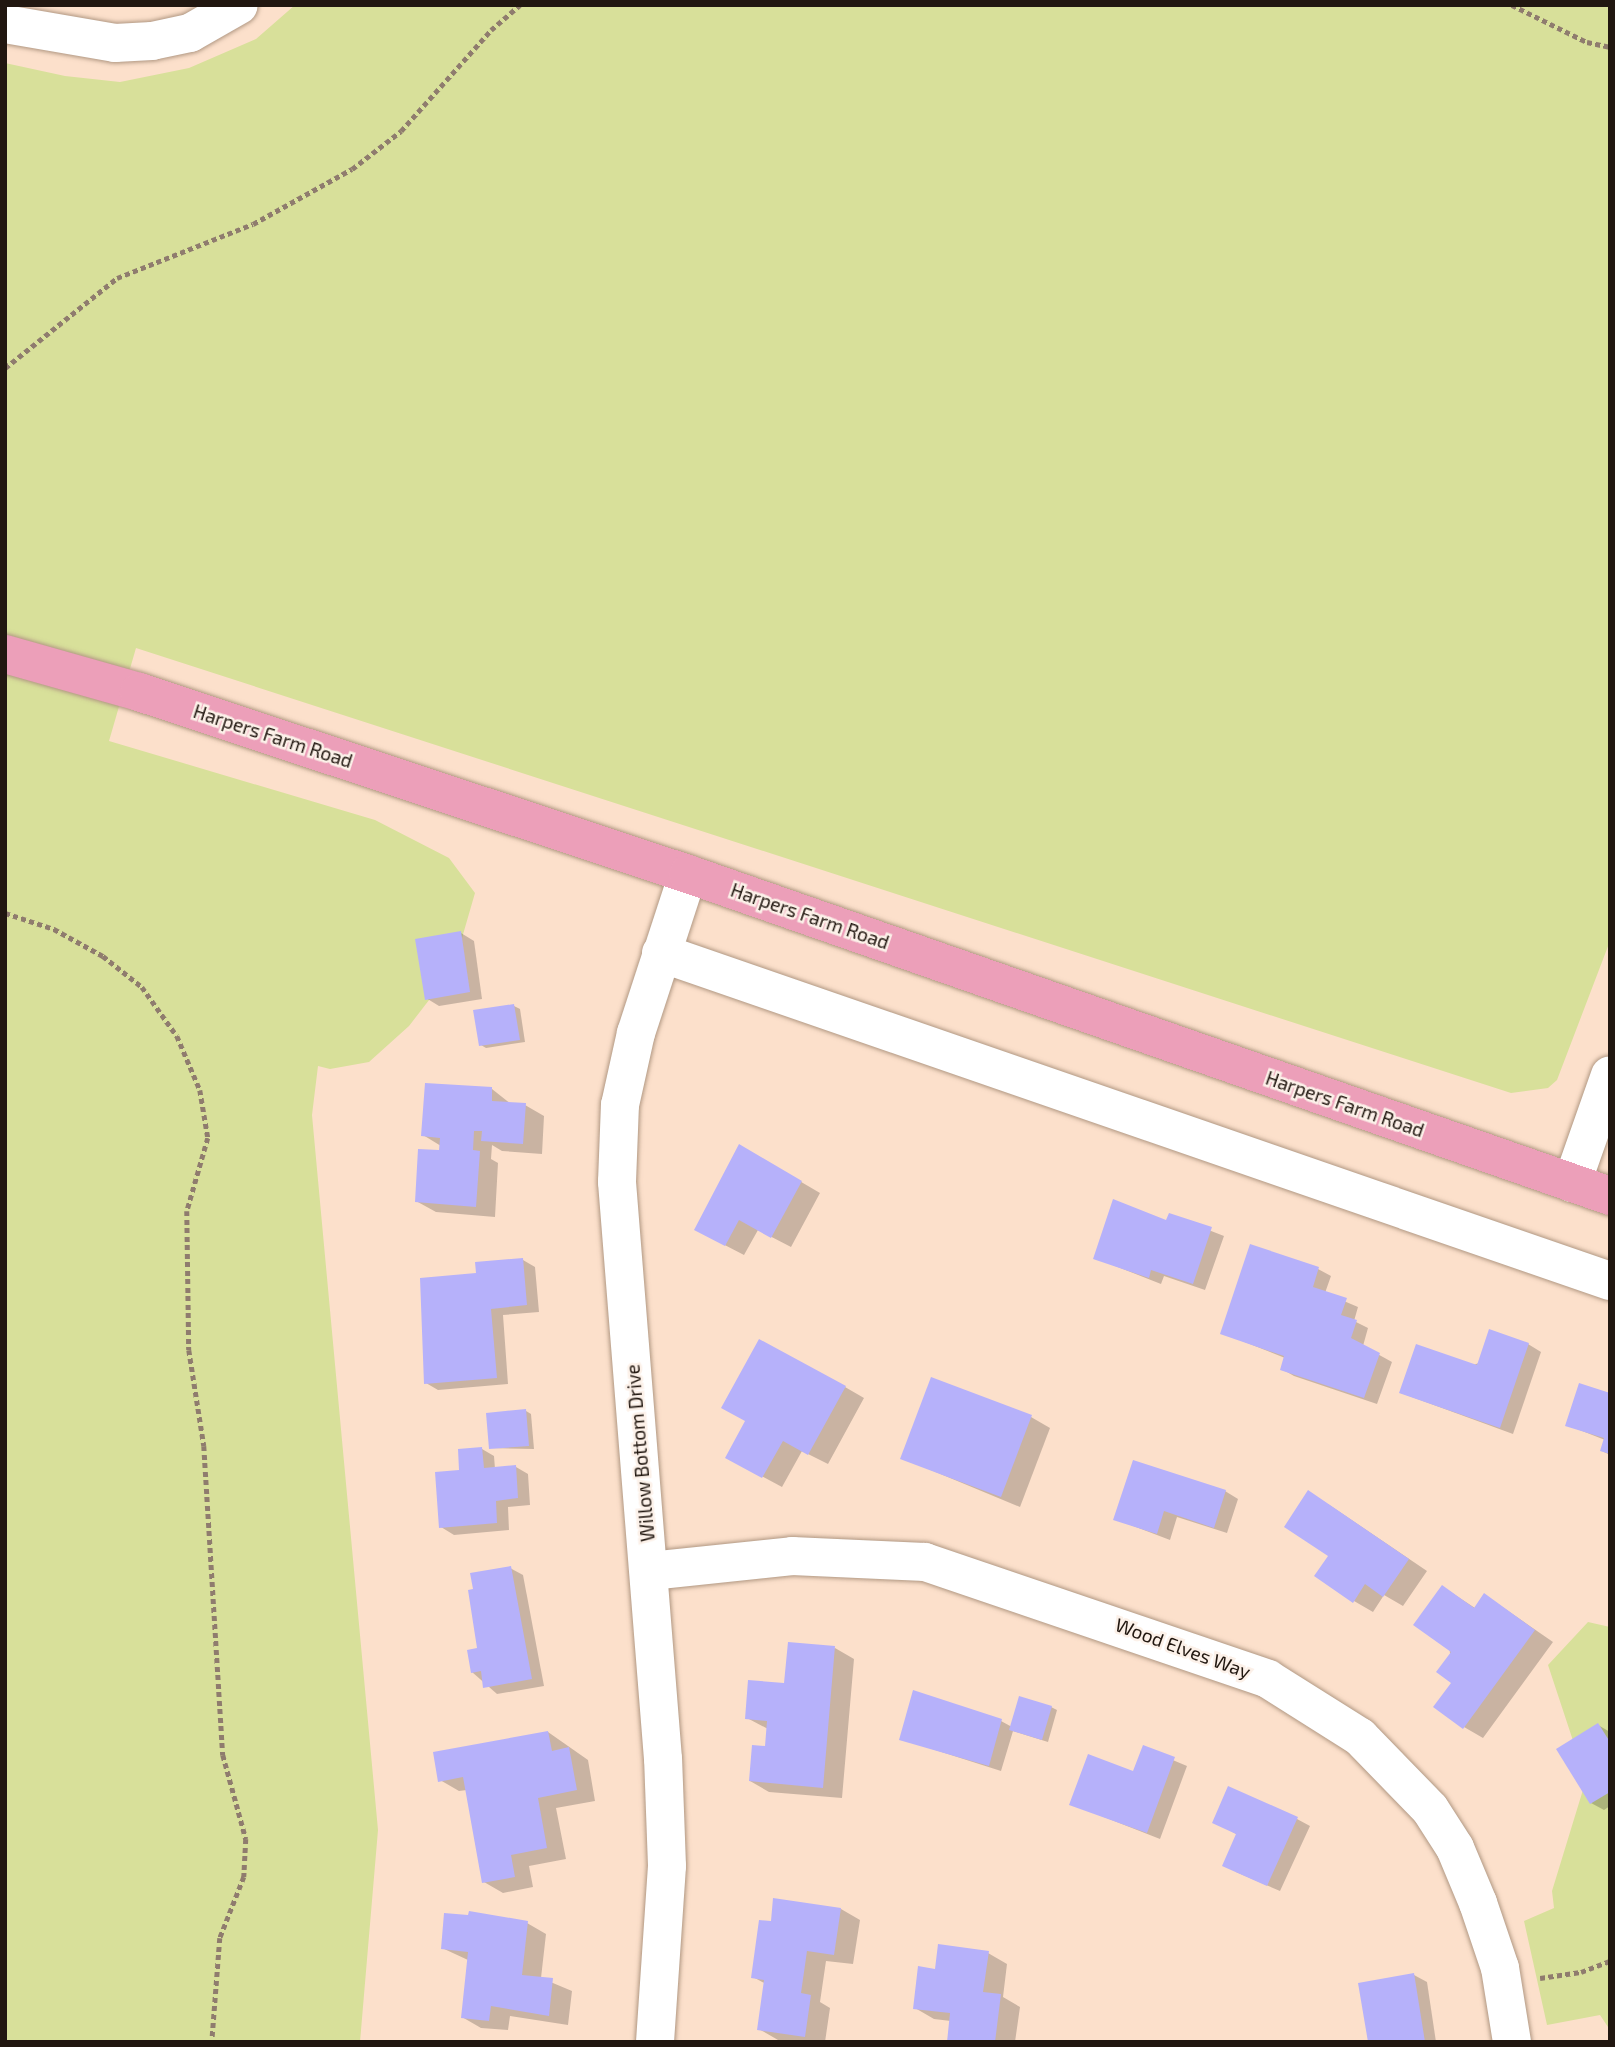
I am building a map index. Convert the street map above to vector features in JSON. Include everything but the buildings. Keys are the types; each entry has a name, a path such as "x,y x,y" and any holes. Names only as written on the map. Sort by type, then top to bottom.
{"main road":[{"name":"Harpers Farm Road","path":"5,653 152,697 688,874 1610,1196"}],"street":[{"path":"5,24 115,43 152,41 190,33 239,5"},
{"name":"Willow Bottom Drive","path":"655,2042 667,1866 650,1571 617,1182 620,1105 662,953 688,874"},
{"path":"662,953 1610,1281"},
{"path":"1572,1183 1610,1074"},
{"name":"Wood Elves Way","path":"650,1571 792,1556 925,1562 1268,1678 1360,1737 1430,1810 1455,1848 1478,1903 1502,1981 1512,2042"}],"path":[{"path":"5,368 117,278 253,225 352,169 401,131 491,30 520,5"},
{"path":"1512,5 1587,42 1610,47"},
{"path":"5,913 54,929 90,949 142,987 177,1036 200,1090 208,1138 187,1211 189,1350 204,1446 223,1755 246,1839 244,1877 220,1938 212,2042"},
{"path":"1502,1981 1581,1972 1610,1961"}],"green space":[{"path":"295,5 1610,5 1610,941 1557,1080 1548,1088 1511,1093 136,648 109,741 375,820 449,858 475,893 453,969 409,1026 369,1062 330,1069 318,1066 312,1115 378,1830 360,2042 5,2042 5,63 65,76 120,82 189,68 256,39"},
{"path":"1588,1622 1610,1627 1610,2030 1600,2015 1547,2025 1524,1921 1554,1908 1552,1891 1586,1780 1548,1665"}]}
